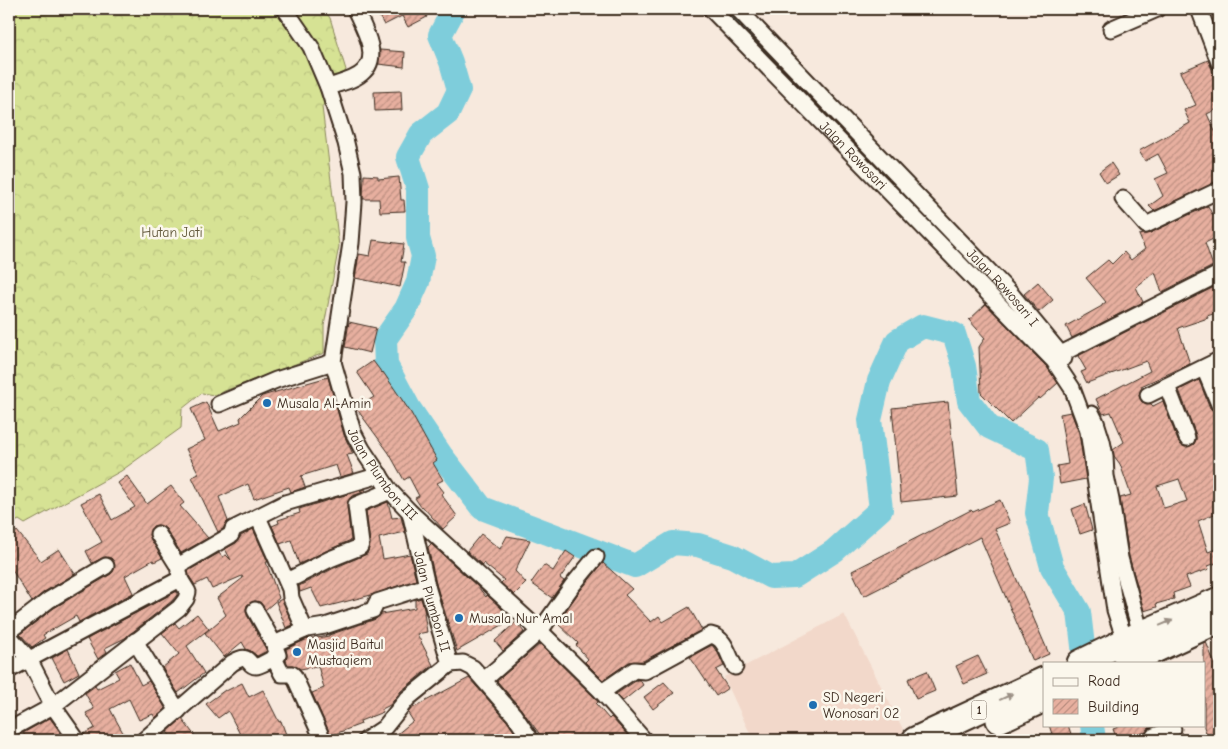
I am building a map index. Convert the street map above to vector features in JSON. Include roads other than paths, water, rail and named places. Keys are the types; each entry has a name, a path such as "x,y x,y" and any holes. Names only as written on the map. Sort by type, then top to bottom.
{"highway":[{"path":"1135,653 1219,600"},
{"path":"1086,662 1135,653 1219,620"},
{"name":"1","path":"915,740 1043,680"},
{"name":"1","path":"952,740 1043,699"}],"street":[{"name":"Jalan Plumbon III","path":"285,9 311,47 328,87 346,143 353,173 354,202 351,243 333,362 352,432 390,491 602,692 644,740"},
{"path":"328,87 358,76 366,70 369,62 371,44 355,9"},
{"name":"Jalan Rowosari","path":"711,9 996,301"},
{"name":"Jalan Rowosari I","path":"738,9 1011,294 1061,354 1080,382 1102,441 1135,653"},
{"path":"1111,29 1157,9"},
{"path":"1199,9 1215,39 1219,62"},
{"path":"1123,199 1146,225 1219,190"},
{"path":"1061,354 1219,274"},
{"name":"Jalan Rowosari I","path":"996,301 1054,360 1068,379 1077,399 1088,431 1115,610 1135,653"},
{"path":"1148,394 1219,360"},
{"path":"219,404 276,380 333,362"},
{"path":"1204,368 1218,410"},
{"path":"1167,386 1187,438"},
{"path":"9,670 179,572 231,535 233,529 285,503 380,475"},
{"path":"287,581 330,559 360,547 356,504 390,491"},
{"name":"Jalan Plumbon II","path":"410,512 427,586 450,664 463,663 469,665 514,715 531,740"},
{"path":"258,517 287,581 290,589 290,598 305,630"},
{"path":"9,730 53,706 183,604 188,592 158,534"},
{"path":"484,680 540,632 572,586 596,557"},
{"path":"9,631 49,600 106,566"},
{"path":"144,740 240,658 249,660 255,666 305,630 325,626 373,610 377,602 427,586"},
{"path":"255,610 274,651 282,674 293,674 323,740"},
{"path":"602,692 634,670 645,671 711,635 717,636 721,640 734,667"},
{"path":"9,636 29,660 53,706 77,740"},
{"path":"136,641 178,711"},
{"path":"366,740 384,728 408,698 450,664"}],"waterway":[{"path":"454,9 440,35 451,62 459,90 448,113 421,134 408,157 418,189 418,238 423,256 418,282 406,309 385,339 386,365 409,408 441,455 482,508 635,566 673,543 698,545 732,556 771,577 795,576 834,551 881,509 870,420 879,381 897,341 923,326 954,334 964,366 969,401 989,427 1037,450 1041,478 1037,513 1052,567 1079,612 1085,662"},
{"path":"725,9 892,181"},
{"path":"1064,362 1078,386"},
{"path":"1120,582 1125,618"},
{"path":"1092,726 1094,740"}],"place":[{"name":"Musala Al-Amin","path":"267,403"},
{"name":"Musala Nur Amal","path":"459,618"},
{"name":"Masjid Baitul Mustaqiem","path":"297,652"},
{"name":"SD Negeri Wonosari 02","path":"813,705"}],"park label":[{"name":"Hutan Jati","path":"172,232"}]}
